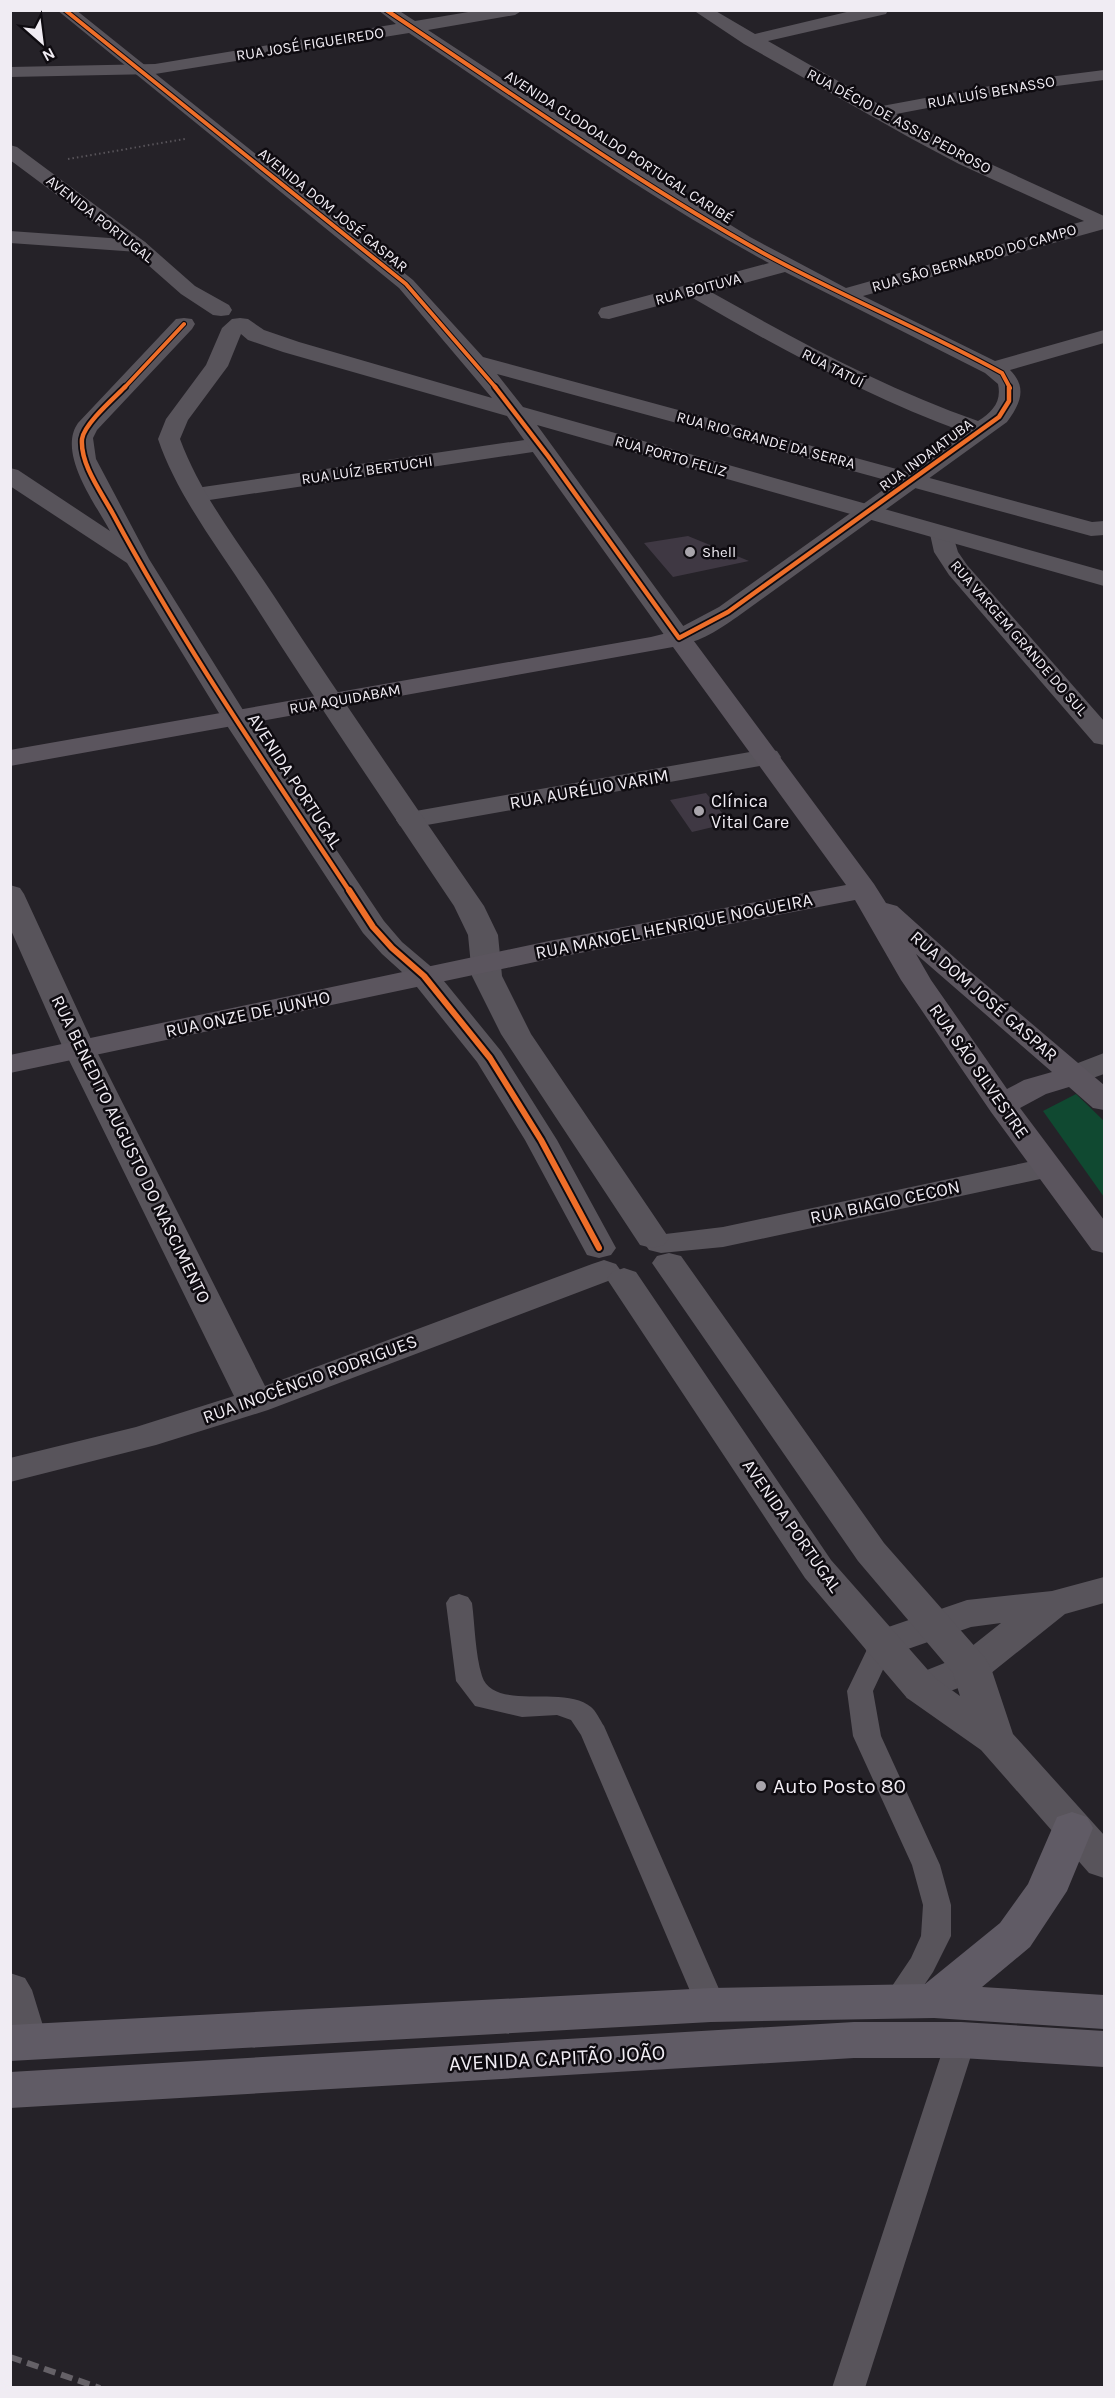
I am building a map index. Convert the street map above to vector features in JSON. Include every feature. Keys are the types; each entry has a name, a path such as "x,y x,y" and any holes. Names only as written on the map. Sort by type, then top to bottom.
{"highway":[{"path":"916,2001 1014,1935 1046,1891 1072,1828"},
{"path":"18,2042 711,2005 916,2001 1104,2012"},
{"name":"AVENIDA CAPITÃO JOÃO","path":"10,2090 854,2040 961,2040 1104,2049"}],"main road":[{"name":"RUA AQUIDABAM","path":"10,758 652,645 679,638"},
{"name":"AVENIDA DOM JOSÉ GASPAR","path":"679,638 864,890"},
{"name":"RUA MANOEL HENRIQUE NOGUEIRA","path":"484,964 864,890"},
{"name":"RUA DOM JOSÉ GASPAR","path":"864,890 954,973 1104,1101"},
{"name":"RUA SÃO SILVESTRE","path":"864,890 916,980 1047,1168 1104,1243"},
{"name":"RUA ONZE DE JUNHO","path":"10,1064 484,964"},
{"path":"1002,1105 1035,1087 1076,1075"}],"street":[{"name":"AVENIDA DOM JOSÉ GASPAR","path":"64,10 406,284 476,362 679,638"},
{"name":"AVENIDA CLODOALDO PORTUGAL CARIBÉ","path":"386,10 630,171 718,226 844,295"},
{"name":"RUA JOSÉ FIGUEIREDO","path":"10,72 140,70 515,10"},
{"name":"RUA DÉCIO DE ASSIS PEDROSO","path":"701,10 750,40 966,160 1104,222"},
{"path":"750,40 880,10"},
{"name":"RUA LUÍS BENASSO","path":"879,112 1017,86 1104,75"},
{"name":"AVENIDA PORTUGAL","path":"10,151 138,246 188,290 221,310 239,315 242,319 217,366 177,419 169,439 176,459 196,495 329,701 478,922 483,935 484,964 487,976 516,1034 871,1552 971,1668 995,1740"},
{"name":"RUA SÃO BERNARDO DO CAMPO","path":"844,295 1104,222"},
{"path":"10,237 138,246"},
{"name":"RUA BOITUVA","path":"609,313 787,265"},
{"path":"188,290 197,326"},
{"name":"RUA TATUÍ","path":"693,290 819,362 874,390 981,430"},
{"name":"RUA INDAIATUBA","path":"679,638 719,618 999,417 1008,405 1011,393 1009,381 1002,373 844,295"},
{"path":"197,326 209,310 221,310"},
{"path":"197,326 237,326"},
{"name":"AVENIDA PORTUGAL","path":"197,326 86,428 82,438 84,459 136,560 235,718 373,927 392,948 424,976 490,1058 515,1095 609,1266 818,1569 921,1688 995,1740 1104,1862"},
{"name":"RUA PORTO FELIZ","path":"237,326 291,347 866,513 1104,579"},
{"path":"993,368 1104,336"},
{"path":"217,366 291,347"},
{"name":"RUA RIO GRANDE DA SERRA","path":"476,362 913,479 1100,534"},
{"name":"RUA LUÍZ BERTUCHI","path":"196,495 538,445"},
{"path":"10,475 136,560"},
{"path":"56,504 107,503"},
{"name":"RUA VARGEM GRANDE DO SUL","path":"942,534 946,552 958,570 1104,738"},
{"path":"1066,568 1104,562"},
{"name":"RUA AURÉLIO VARIM","path":"410,820 767,757"},
{"name":"RUA BENEDITO AUGUSTO DO NASCIMENTO","path":"10,894 80,1050 255,1402"},
{"path":"1076,1075 1104,1062"},
{"name":"RUA BIAGIO CECON","path":"663,1250 1047,1168"},
{"path":"627,1235 663,1250 656,1275 646,1278 609,1266 606,1242 627,1235"},
{"name":"RUA INOCÊNCIO RODRIGUES","path":"10,1470 143,1437 255,1402 609,1266"},
{"path":"882,1644 933,1624 967,1614 1053,1604 1104,1590"},
{"path":"921,1688 971,1668 1053,1604"},
{"path":"10,1990 18,2042"}],"lane":[{"path":"459,1603 469,1682 485,1700 522,1707 558,1705 581,1713 594,1733 711,2005"},
{"path":"882,1644 860,1691 867,1736 926,1865 937,1905 936,1936 923,1964 916,2001"},
{"path":"849,2388 961,2040"}],"path":[{"path":"64,159 218,134"}],"green space":[{"path":"1076,1094 1104,1121 1104,1197 1043,1111"}],"building":[{"name":"Shell","path":"688,536 749,561 673,577 644,543"},
{"name":"Clínica Vital Care","path":"706,793 730,823 692,832 670,800"}],"railway":[{"path":"10,2357 100,2388"}],"cycle path":[{"path":"65,10 406,284 444,325 515,411 679,638 728,612 999,417 1003,411 1009,401 1010,390 1002,373 792,268 714,224 619,165 386,10"},
{"path":"184,324 86,428 82,438 84,459 137,559 235,718 373,927 392,948 424,976 490,1058 541,1140 599,1248"}],"place":[{"name":"Shell","path":"690,552"},
{"name":"Clínica Vital Care","path":"699,811"},
{"name":"Auto Posto 80","path":"761,1786"}]}
